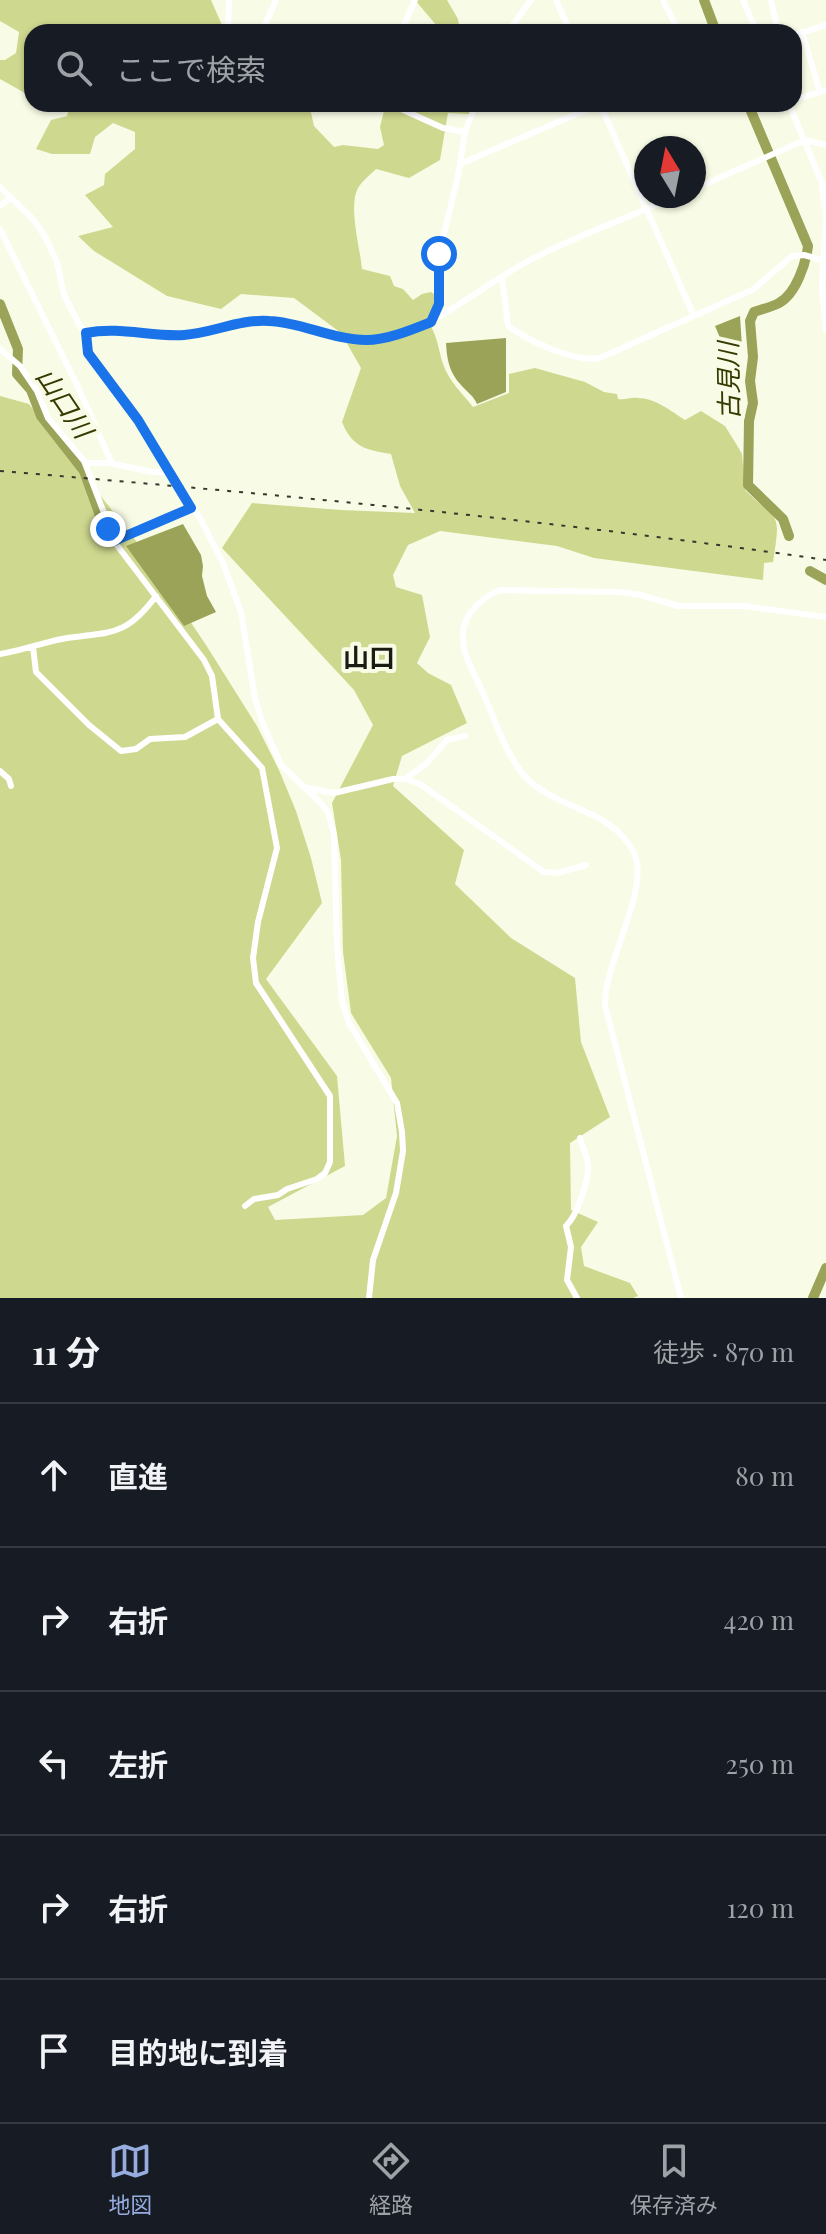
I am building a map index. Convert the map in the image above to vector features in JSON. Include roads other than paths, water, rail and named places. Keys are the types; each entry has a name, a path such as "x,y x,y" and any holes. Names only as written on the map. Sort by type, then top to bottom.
{"street":[{"path":"228,24 229,0"},
{"path":"266,24 276,0"},
{"path":"404,24 415,0"},
{"path":"514,24 531,0"},
{"path":"556,0 566,24"},
{"path":"663,0 675,24"},
{"path":"743,0 754,24"},
{"path":"771,0 776,24"},
{"path":"802,33 826,25"},
{"path":"802,43 823,91 802,98"},
{"path":"408,112 443,128 465,132"},
{"path":"431,322 439,304 438,265 465,132 473,112"},
{"path":"460,164 581,112"},
{"path":"603,112 694,316"},
{"path":"793,112 822,183 826,215 823,257 826,330"},
{"path":"706,184 805,140 826,145"},
{"path":"0,187 33,219 44,235 57,262 64,295 86,333 88,353 138,420 201,520 230,579 241,612 255,699 281,765 322,804 329,815 334,835 336,933 342,1002 349,1023 397,1103 402,1132 403,1151 396,1193 373,1260 369,1298"},
{"path":"0,206 10,198"},
{"path":"86,333 100,330 165,336 189,334 245,320 273,321 367,340 379,339 431,322 523,264 650,208"},
{"path":"0,229 112,464"},
{"path":"502,277 508,326 565,353 587,359 600,358 756,288 788,258 823,257"},
{"path":"0,349 17,364 37,391 48,418 88,465 101,462 152,472 170,472"},
{"path":"84,461 114,541 196,649 212,676 218,719 262,768 277,848 262,901 253,970 256,983 330,1096 330,1162 325,1173 317,1179 278,1195 254,1199 245,1206"},
{"path":"114,541 191,508"},
{"path":"681,1298 605,1005 609,974 640,874 635,854 622,834 604,820 553,796 522,773 464,651 463,630 471,612 485,596 500,590 619,592 678,606 744,606 826,617"},
{"path":"0,654 65,639 104,636 124,628 143,614 156,596"},
{"path":"33,647 36,672 89,725 121,751 136,749 150,739 185,737 218,719"},
{"path":"303,787 334,793 375,782 405,779 426,764 447,740 465,736"},
{"path":"262,768 281,765"},
{"path":"0,771 9,779 11,786"},
{"path":"405,779 435,793 544,872 557,873 586,865"},
{"path":"577,1298 567,1280 571,1247 566,1226 579,1207 588,1165 580,1138"}],"waterway":[{"name":"古見川","path":"704,0 713,24"},
{"name":"古見川","path":"751,112 808,246 802,269 790,293 779,303 754,312 750,321 753,403 749,421 748,485 783,519 789,536"},
{"name":"山口川","path":"0,304 18,349 17,374 31,390 41,416 84,471 103,524"},
{"name":"古見川","path":"810,571 826,580"},
{"name":"古見川","path":"813,1298 826,1268"}],"railway":[{"path":"0,471 414,509 620,532 826,560"}],"district":[{"name":"山口","path":"369,658"}]}
